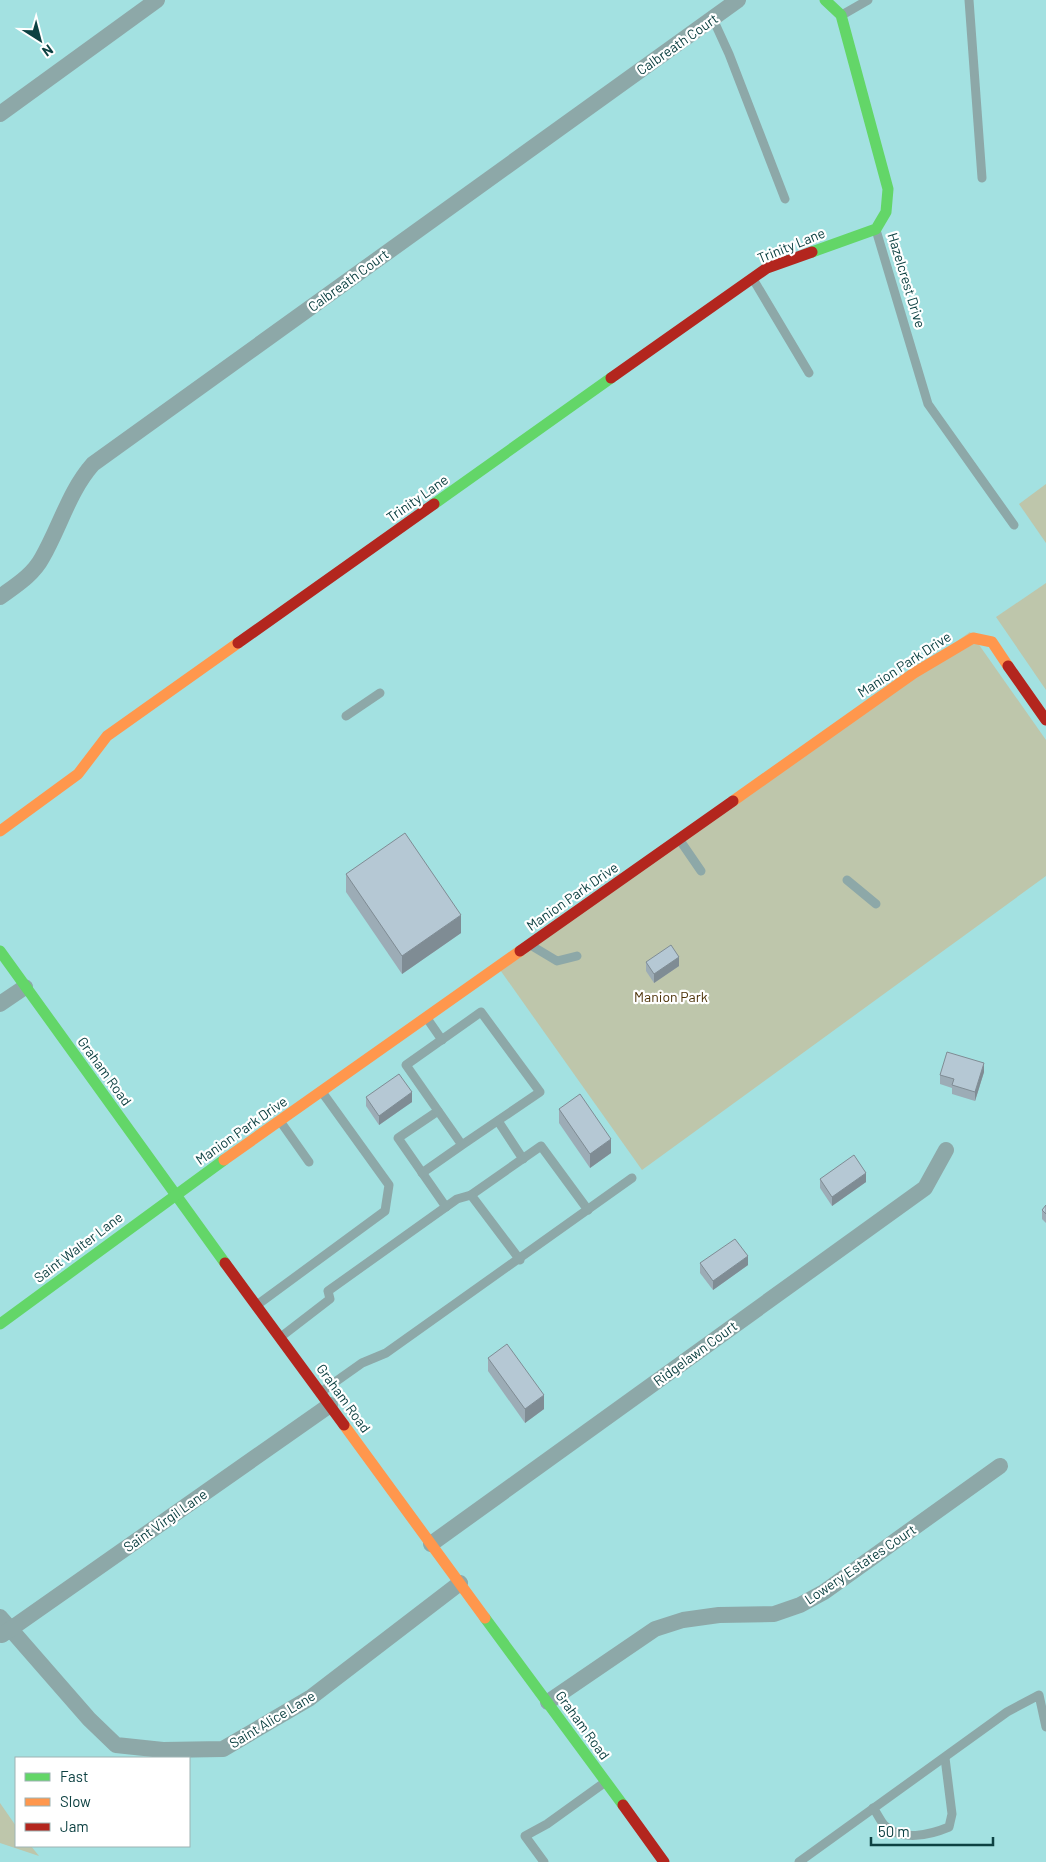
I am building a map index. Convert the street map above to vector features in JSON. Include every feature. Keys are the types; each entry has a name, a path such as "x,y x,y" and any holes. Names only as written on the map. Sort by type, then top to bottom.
{"street":[{"path":"0,114 157,0"},
{"name":"Calbreath Court","path":"0,597 33,572 42,559 79,480 93,464 738,0"},
{"path":"825,0 841,15"},
{"name":"Hazelcrest Drive","path":"841,15 888,189 886,212 876,229"},
{"name":"Trinity Lane","path":"0,831 78,774 107,736 767,268 876,229"},
{"name":"Manion Park Drive","path":"174,1195 914,673 973,638 992,642 1046,720"},
{"name":"Graham Road","path":"0,951 174,1195 606,1782 658,1860"},
{"path":"0,1004 25,986"},
{"name":"Ridgelawn Court","path":"431,1544 925,1188 946,1150"},
{"name":"Saint Walter Lane","path":"0,1324 174,1195"},
{"name":"Saint Virgil Lane","path":"3,1627 325,1398"},
{"name":"Lowery Estates Court","path":"548,1702 655,1629 683,1620 719,1615 774,1614 808,1601 824,1592 1000,1466"},
{"name":"Saint Alice Lane","path":"3,1627 89,1720 116,1745 162,1750 223,1749 310,1698 460,1583"}],"lane":[{"path":"841,15 868,0"},
{"path":"969,0 982,178"},
{"path":"713,19 730,54 785,199"},
{"name":"Hazelcrest Drive","path":"876,229 928,404 1014,524"},
{"path":"753,278 809,374"},
{"path":"346,716 380,694"},
{"path":"679,839 701,871"},
{"path":"847,880 876,904"},
{"path":"529,944 557,961 577,956"},
{"path":"422,1173 462,1146 540,1092 481,1012 406,1065 462,1146"},
{"path":"426,1017 442,1040"},
{"path":"256,1305 385,1211 389,1185 321,1091"},
{"path":"438,1110 398,1138 446,1207"},
{"path":"279,1121 309,1162"},
{"path":"498,1121 523,1159"},
{"path":"280,1337 330,1299 328,1291 457,1199 472,1195 541,1146 588,1210"},
{"path":"325,1398 362,1363 386,1353 520,1260 632,1178"},
{"path":"472,1195 520,1260"},
{"path":"799,1862 1007,1712 1042,1692 1046,1727"},
{"path":"873,1808 885,1826 901,1835 934,1833 949,1827 952,1814 945,1758"},
{"path":"544,1862 525,1836 547,1824 606,1782"}],"green space":[{"path":"1046,484 1046,543 1019,504"},
{"path":"1046,583 1046,690 996,617"},
{"name":"Manion Park","path":"970,632 1046,740 1046,876 642,1170 498,967"},
{"path":"0,1803 15,1825 15,1847 32,1847 39,1856 0,1843"}],"building":[{"path":"405,833 461,915 402,956 346,874"},
{"path":"671,945 679,957 654,974 646,962"},
{"path":"947,1052 984,1063 975,1092 952,1085 954,1079 940,1075"},
{"path":"399,1074 412,1092 379,1116 366,1097"},
{"path":"580,1094 611,1139 590,1154 559,1109"},
{"path":"854,1155 866,1173 832,1197 820,1179"},
{"path":"1046,1205 1046,1214 1042,1210"},
{"path":"735,1239 748,1256 713,1281 700,1263"},
{"path":"507,1344 544,1395 525,1409 488,1358"}],"traffic: fast":[{"path":"812,252 876,229 886,212 888,189 841,15 825,0"},
{"path":"434,504 611,378"},
{"path":"0,951 225,1263"},
{"path":"0,1324 224,1160"},
{"path":"485,1618 623,1805"}],"traffic: slow":[{"path":"733,801 914,673 973,638 992,642 1008,666"},
{"path":"0,831 78,774 107,736 238,643"},
{"path":"224,1160 520,951"},
{"path":"344,1425 485,1618"}],"traffic: jam":[{"path":"611,378 767,268 812,252"},
{"path":"238,643 434,504"},
{"path":"1008,666 1046,720"},
{"path":"520,951 733,801"},
{"path":"225,1263 344,1425"},
{"path":"623,1805 664,1862"}]}
